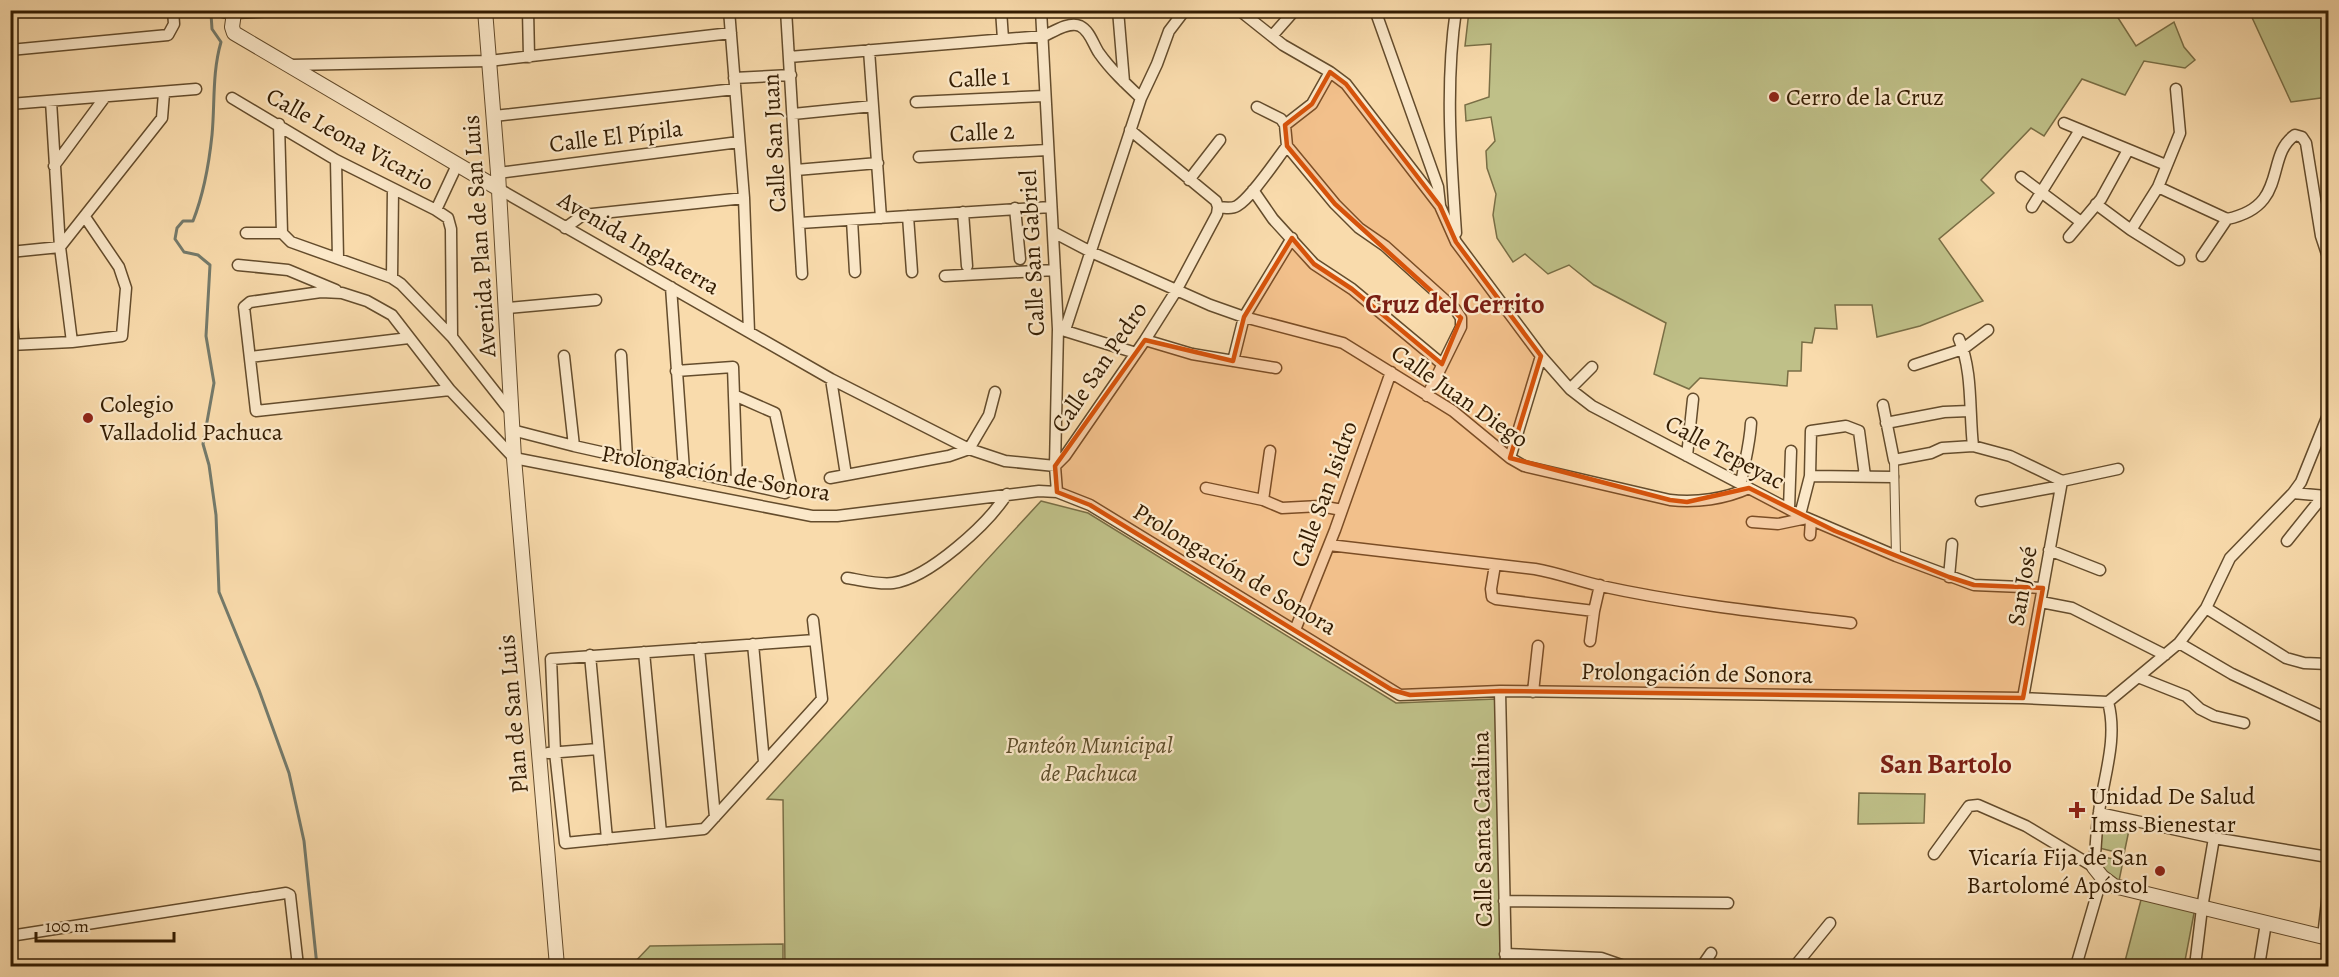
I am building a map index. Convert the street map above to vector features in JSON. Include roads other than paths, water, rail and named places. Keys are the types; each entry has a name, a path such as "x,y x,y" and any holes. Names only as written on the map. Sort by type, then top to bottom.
{"street":[{"path":"10,50 168,35 174,24 173,10"},
{"path":"230,11 296,10"},
{"name":"Avenida Plan de San Luis","path":"485,10 507,309 514,458"},
{"path":"528,10 529,57"},
{"path":"729,10 744,198 749,333"},
{"name":"Calle San Juan","path":"786,10 802,274"},
{"path":"1001,10 1003,39"},
{"name":"Calle San Gabriel","path":"1041,10 1044,36 1047,150 1055,270 1062,329 1055,466 1057,492"},
{"path":"1119,10 1124,83"},
{"path":"1136,353 1062,329 1091,252 1141,98 1169,31 1185,10"},
{"name":"Calle Tepeyac","path":"1239,10 1283,45 1346,84 1440,206 1456,242 1541,357 1570,389 1592,406 1789,509 1896,556 1974,585 2042,597 2072,608 2232,674 2328,719"},
{"path":"1280,10 1282,24"},
{"path":"1272,36 1294,10"},
{"path":"1375,10 1438,187 1440,206"},
{"path":"1456,10 1452,41 1450,116 1456,242"},
{"name":"Avenida Inglaterra","path":"230,11 234,33 565,228 831,379 969,449 1005,462 1055,466"},
{"path":"789,57 1044,36 1070,25 1079,26 1089,34 1098,52 1124,83 1141,98"},
{"path":"291,65 489,61 731,33"},
{"path":"869,50 881,218"},
{"path":"1286,125 1312,104 1330,72"},
{"path":"494,116 790,75"},
{"path":"10,104 196,89"},
{"path":"2131,230 2158,187 2180,133 2176,89"},
{"path":"10,252 60,247 162,118 164,93"},
{"name":"Calle 1","path":"916,102 1044,96"},
{"path":"54,166 105,97"},
{"name":"Calle Leona Vicario","path":"232,98 336,160 448,218 451,229 452,337"},
{"path":"51,101 60,247 72,342"},
{"path":"793,114 873,106"},
{"path":"1257,106 1281,119 1286,125 1287,146 1335,204 1359,228 1385,246 1461,318 1461,327 1427,396"},
{"path":"2064,123 2166,165"},
{"path":"279,124 282,233 291,242 392,278 401,284 452,337 511,411"},
{"path":"1130,130 1216,201 1218,207 1229,209 1238,206 1253,190 1287,146"},
{"path":"2032,207 2043,193 2080,130"},
{"path":"2202,256 2227,219 2249,212 2269,192 2274,182 2282,149 2287,140 2295,135 2302,137 2306,143 2321,236 2328,257"},
{"path":"1189,180 1220,140"},
{"name":"Calle El Pípila","path":"498,172 739,142"},
{"name":"Calle 2","path":"919,157 1047,150"},
{"path":"2069,237 2096,204 2128,150"},
{"path":"336,160 338,258"},
{"path":"796,170 878,163"},
{"path":"436,210 457,165"},
{"path":"2021,177 2081,222"},
{"path":"2158,187 2227,219"},
{"path":"392,278 393,189"},
{"path":"1253,190 1273,219 1314,264 1352,289 1442,364"},
{"path":"565,228 583,215 744,198"},
{"path":"2096,204 2131,230 2179,260"},
{"path":"800,224 1052,207"},
{"name":"Calle San Pedro","path":"1055,466 1065,456 1176,291 1217,214 1218,207"},
{"path":"1015,208 1020,260"},
{"path":"963,212 967,266"},
{"path":"908,216 912,272"},
{"path":"10,300 13,345 72,342 122,336 126,288 119,267 85,217"},
{"path":"852,220 855,273"},
{"name":"Calle Juan Diego","path":"1053,232 1176,291 1244,317 1343,343 1453,411 1510,458 1524,466 1687,502 1734,495 1745,486"},
{"path":"246,233 282,233"},
{"path":"1233,361 1244,317 1292,238"},
{"path":"238,265 288,270 367,301 392,315 450,390 514,458"},
{"path":"945,276 1055,270"},
{"path":"671,287 684,470"},
{"path":"342,293 321,292 246,303 244,307 256,411 450,390"},
{"path":"507,309 596,300"},
{"path":"1914,365 1963,349 1988,330"},
{"path":"249,357 409,338"},
{"path":"1959,339 1969,383 1973,446"},
{"path":"1145,340 1192,354 1276,368"},
{"path":"621,355 627,458"},
{"path":"564,356 574,446"},
{"path":"1510,458 1541,357"},
{"path":"676,371 733,367 737,482"},
{"path":"1570,389 1592,367"},
{"name":"Calle San Isidro","path":"1295,630 1342,510 1391,372"},
{"path":"831,379 846,475"},
{"path":"830,478 950,456 969,449 989,415 995,392"},
{"path":"512,429 574,446 784,493 791,485 775,413 734,395"},
{"path":"1687,456 1693,399"},
{"path":"1883,405 1894,460 1896,556"},
{"path":"1886,423 1944,412 1970,411"},
{"path":"2076,966 2098,872 2099,813 2112,734 2112,716 2108,702 2172,649 2206,608 2230,558 2301,482 2328,416"},
{"path":"1745,486 1746,451 1750,441 1751,423"},
{"path":"1810,535 1806,517 1811,431 1846,426 1859,431 1865,476"},
{"path":"1894,460 1931,453 1942,448 1973,446 2010,456 2062,484"},
{"path":"1263,500 1270,451"},
{"path":"1789,509 1791,451"},
{"name":"Prolongación de Sonora","path":"514,458 812,516 837,516 1007,494 1057,492 1090,505 1400,695 1500,691 2023,698 2108,702"},
{"name":"Plan de San Luis","path":"514,458 557,966"},
{"path":"1981,501 2062,484 2118,468"},
{"path":"1810,476 1893,477"},
{"name":"San José","path":"2023,698 2062,484"},
{"path":"1206,488 1263,500 1282,508 1320,506 1342,510"},
{"path":"2293,493 2326,496"},
{"path":"847,578 892,583 914,577 953,551 1000,506 1007,494"},
{"path":"2288,541 2326,496"},
{"path":"1752,522 1778,524 1806,517"},
{"path":"1331,538 1565,574 1600,585 1720,607 1851,623"},
{"path":"1948,577 1952,544"},
{"path":"2049,550 2100,570"},
{"path":"1495,565 1491,589 1492,597 1496,599 1594,611"},
{"path":"1590,641 1600,585"},
{"path":"2206,608 2286,658 2304,663 2328,664"},
{"path":"813,620 822,699 704,828 565,843 555,752 551,659 815,640"},
{"path":"753,644 764,762"},
{"path":"1533,692 1538,646"},
{"path":"699,648 715,817"},
{"path":"644,652 661,833"},
{"path":"590,655 606,839"},
{"path":"2139,677 2186,696 2200,710 2244,723"},
{"name":"Calle Santa Catalina","path":"1500,691 1506,966"},
{"path":"539,754 598,749"},
{"path":"1934,854 1970,806 1978,805 2026,826 2098,872 2114,886 2326,938 2328,893"},
{"path":"2099,813 2214,838 2328,857"},
{"path":"2195,966 2214,838"},
{"path":"10,936 286,892 290,895 298,966"},
{"path":"1504,901 1728,903"},
{"path":"1795,966 1830,923"},
{"path":"2259,966 2266,923"},
{"path":"1702,966 1711,952"},
{"path":"1505,954 1601,958 1624,966"}],"waterway":[{"path":"211,14 212,29 221,42 215,77 209,157 203,189 193,221 183,221 177,228 175,239 184,252 198,255 210,265 206,336 214,383 203,444 209,465 216,515 219,592 259,690 289,773 304,841 317,966"}],"place":[{"name":"Cerro de la Cruz","path":"1774,97"},
{"name":"Colegio Valladolid Pachuca","path":"88,418"},
{"name":"Unidad De Salud Imss Bienestar","path":"2077,810"},
{"name":"Vicaría Fija de San Bartolomé Apóstol","path":"2160,871"}],"district":[{"name":"Cruz del Cerrito","path":"1455,304"},
{"name":"San Bartolo","path":"1946,764"}],"park label":[{"name":"Panteón Municipal de Pachuca","path":"1089,759"}]}
